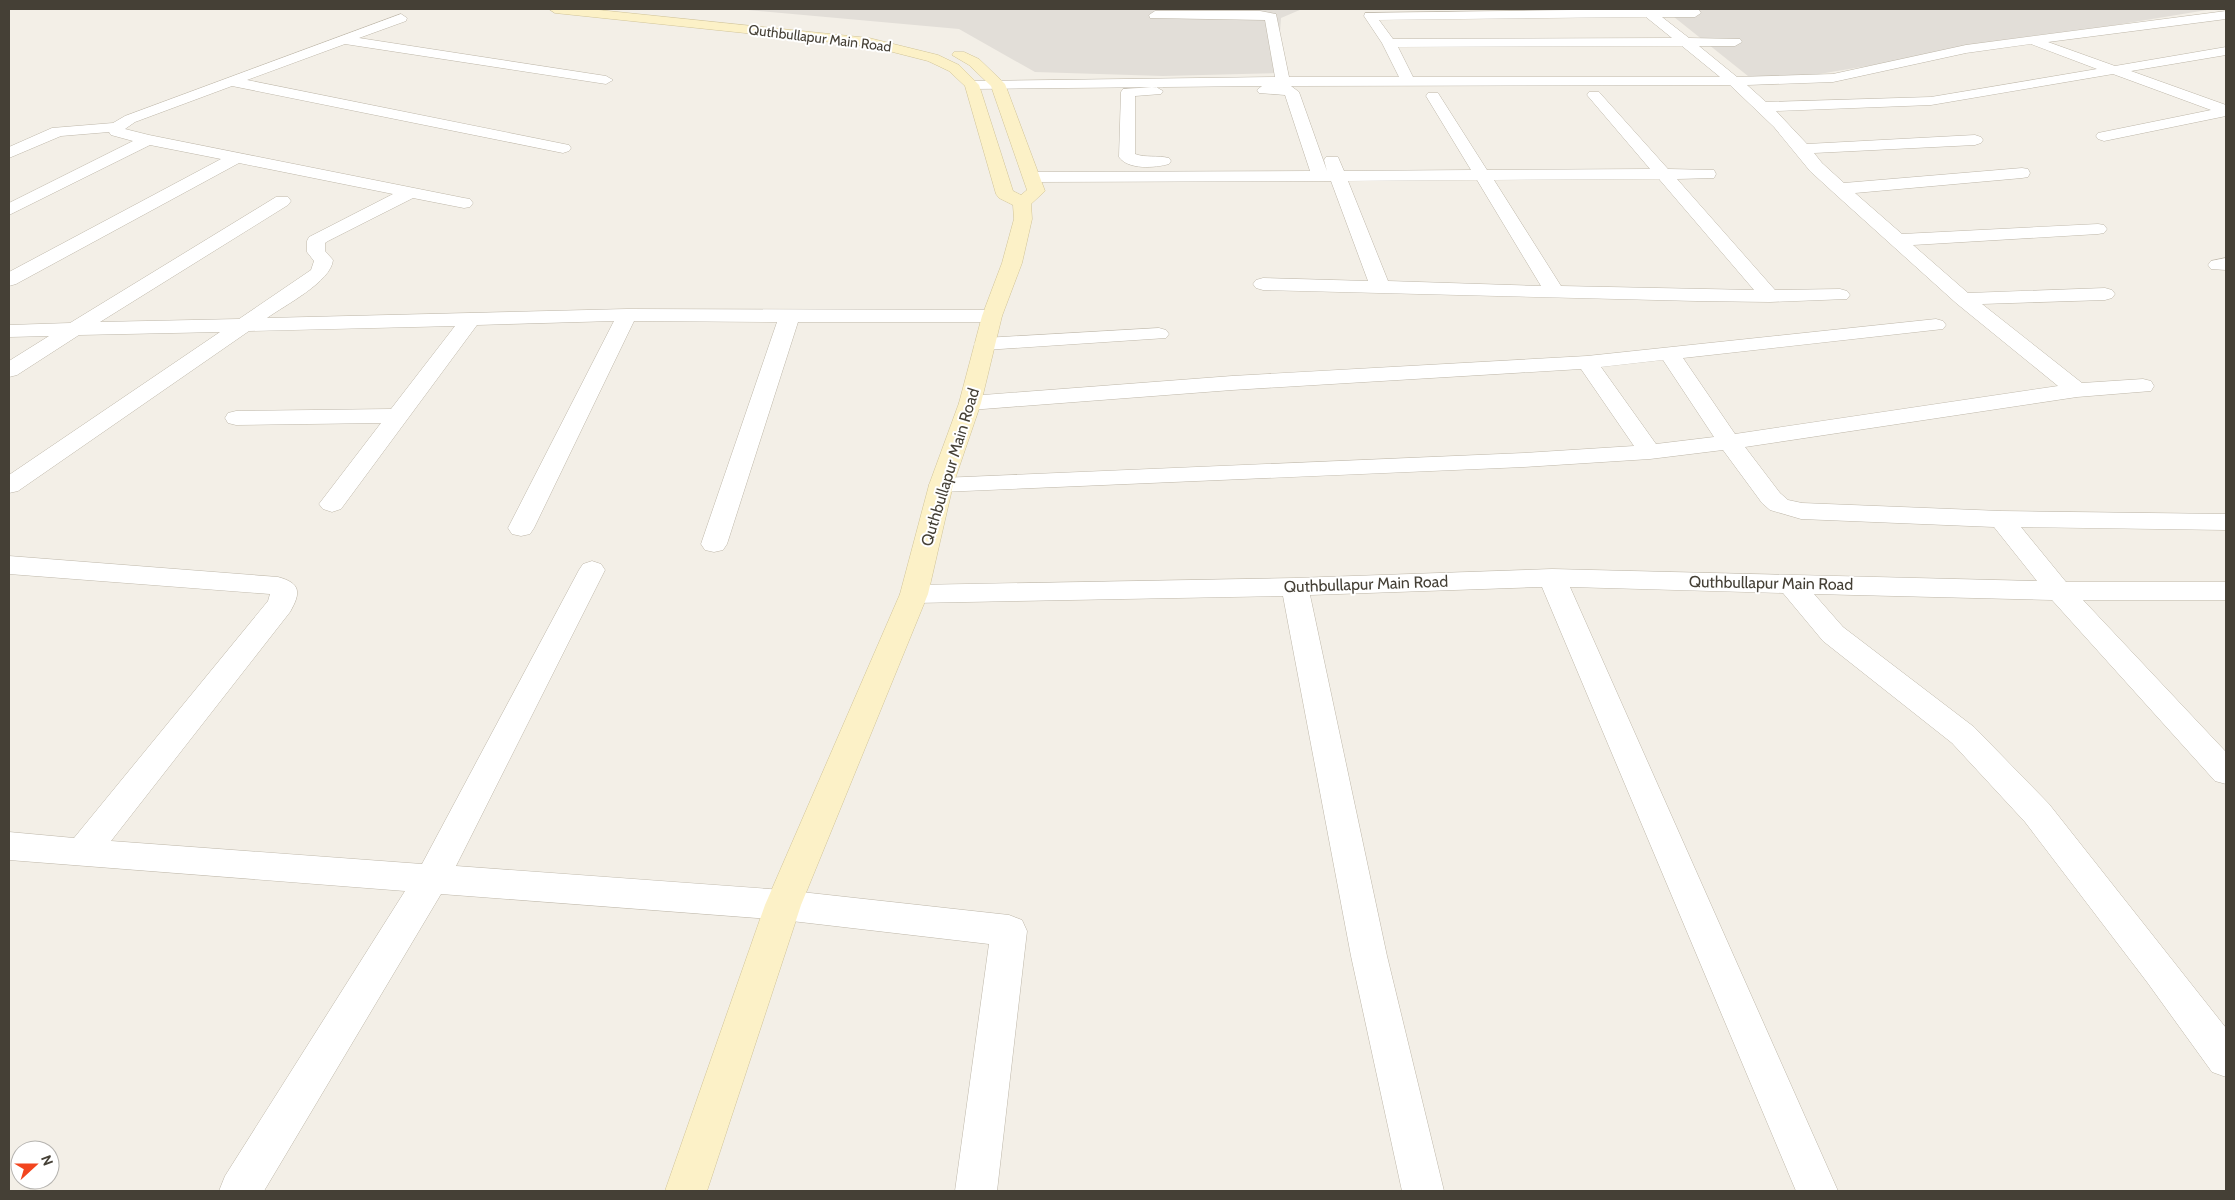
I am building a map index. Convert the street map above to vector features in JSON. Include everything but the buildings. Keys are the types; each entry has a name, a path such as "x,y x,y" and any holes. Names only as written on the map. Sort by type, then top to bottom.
{"main road":[{"name":"Quthbullapur Main Road","path":"555,9 869,42 933,58 954,68 972,85 1005,194 1022,203"},
{"name":"Quthbullapur Main Road","path":"619,9 850,32 907,40 945,49 974,62 998,84 1032,176 1036,191 1022,203"},
{"name":"Quthbullapur Main Road","path":"914,594 941,485 970,402 992,316 1012,263 1023,219 1022,203"},
{"path":"686,1191 783,905 914,594"}],"street":[{"path":"1408,82 1389,43 1370,16 1647,11 1695,13"},
{"path":"1647,11 1734,81 1804,149 1816,167 1897,240 1964,299 2077,390"},
{"path":"1155,15 1260,15 1271,17 1282,82"},
{"path":"972,85 1734,81 1833,78 1966,49 2226,15"},
{"path":"9,153 58,131 116,127 130,119 401,18"},
{"path":"344,40 606,80"},
{"path":"2031,41 2226,110"},
{"path":"1389,43 1735,42"},
{"path":"1761,107 1931,101 2226,51"},
{"path":"232,82 563,148"},
{"path":"1238,161 1142,162 1127,157 1128,92 1285,89 1292,92 1324,170 1380,286"},
{"path":"1594,95 1770,296"},
{"path":"1432,96 1556,292"},
{"path":"2104,136 2226,110"},
{"path":"1318,118 1324,170"},
{"path":"116,127 117,132 148,140 464,203"},
{"path":"9,210 148,140"},
{"path":"1804,149 1975,140"},
{"path":"9,280 238,157"},
{"path":"1296,160 1324,170"},
{"path":"1032,176 1324,170 1481,174 1708,174"},
{"path":"1840,189 2022,174"},
{"path":"9,486 244,327 318,274 323,267 324,260 316,252 316,241 411,192"},
{"path":"9,370 72,329 282,200"},
{"path":"1897,240 2098,229"},
{"path":"1263,284 1556,292 1770,296 1840,295"},
{"path":"1964,299 2105,294"},
{"path":"714,544 790,314"},
{"path":"9,331 244,327 627,315 992,316"},
{"path":"521,528 627,315"},
{"path":"332,504 396,416 470,320"},
{"path":"970,402 1232,383 1587,362 1936,325"},
{"path":"985,344 1159,334"},
{"path":"1670,354 1729,442 1771,498 1779,505 1790,509 2001,519 2226,522"},
{"path":"1587,362 1650,452"},
{"path":"941,485 1524,460 1650,452 2077,390 2143,386"},
{"path":"236,418 396,416"},
{"path":"2001,519 2059,591 2226,772"},
{"path":"9,566 278,586 284,590 284,597 280,605 82,853"},
{"path":"240,1191 432,879 592,570"},
{"path":"1552,578 1817,1191"},
{"name":"Quthbullapur Main Road","path":"914,594 1295,587 1552,578 2059,591 2226,591"},
{"path":"1790,583 1833,634 1903,686 1963,735 2037,813 2160,970 2226,1059"},
{"path":"1295,587 1369,956 1423,1191"},
{"path":"9,846 783,905 1009,931 976,1191"}],"shaded area":[{"path":"737,9 1302,9 1281,18 1277,73 1163,76 1035,72 959,29"},
{"path":"1664,9 2213,9 1758,84"}]}
